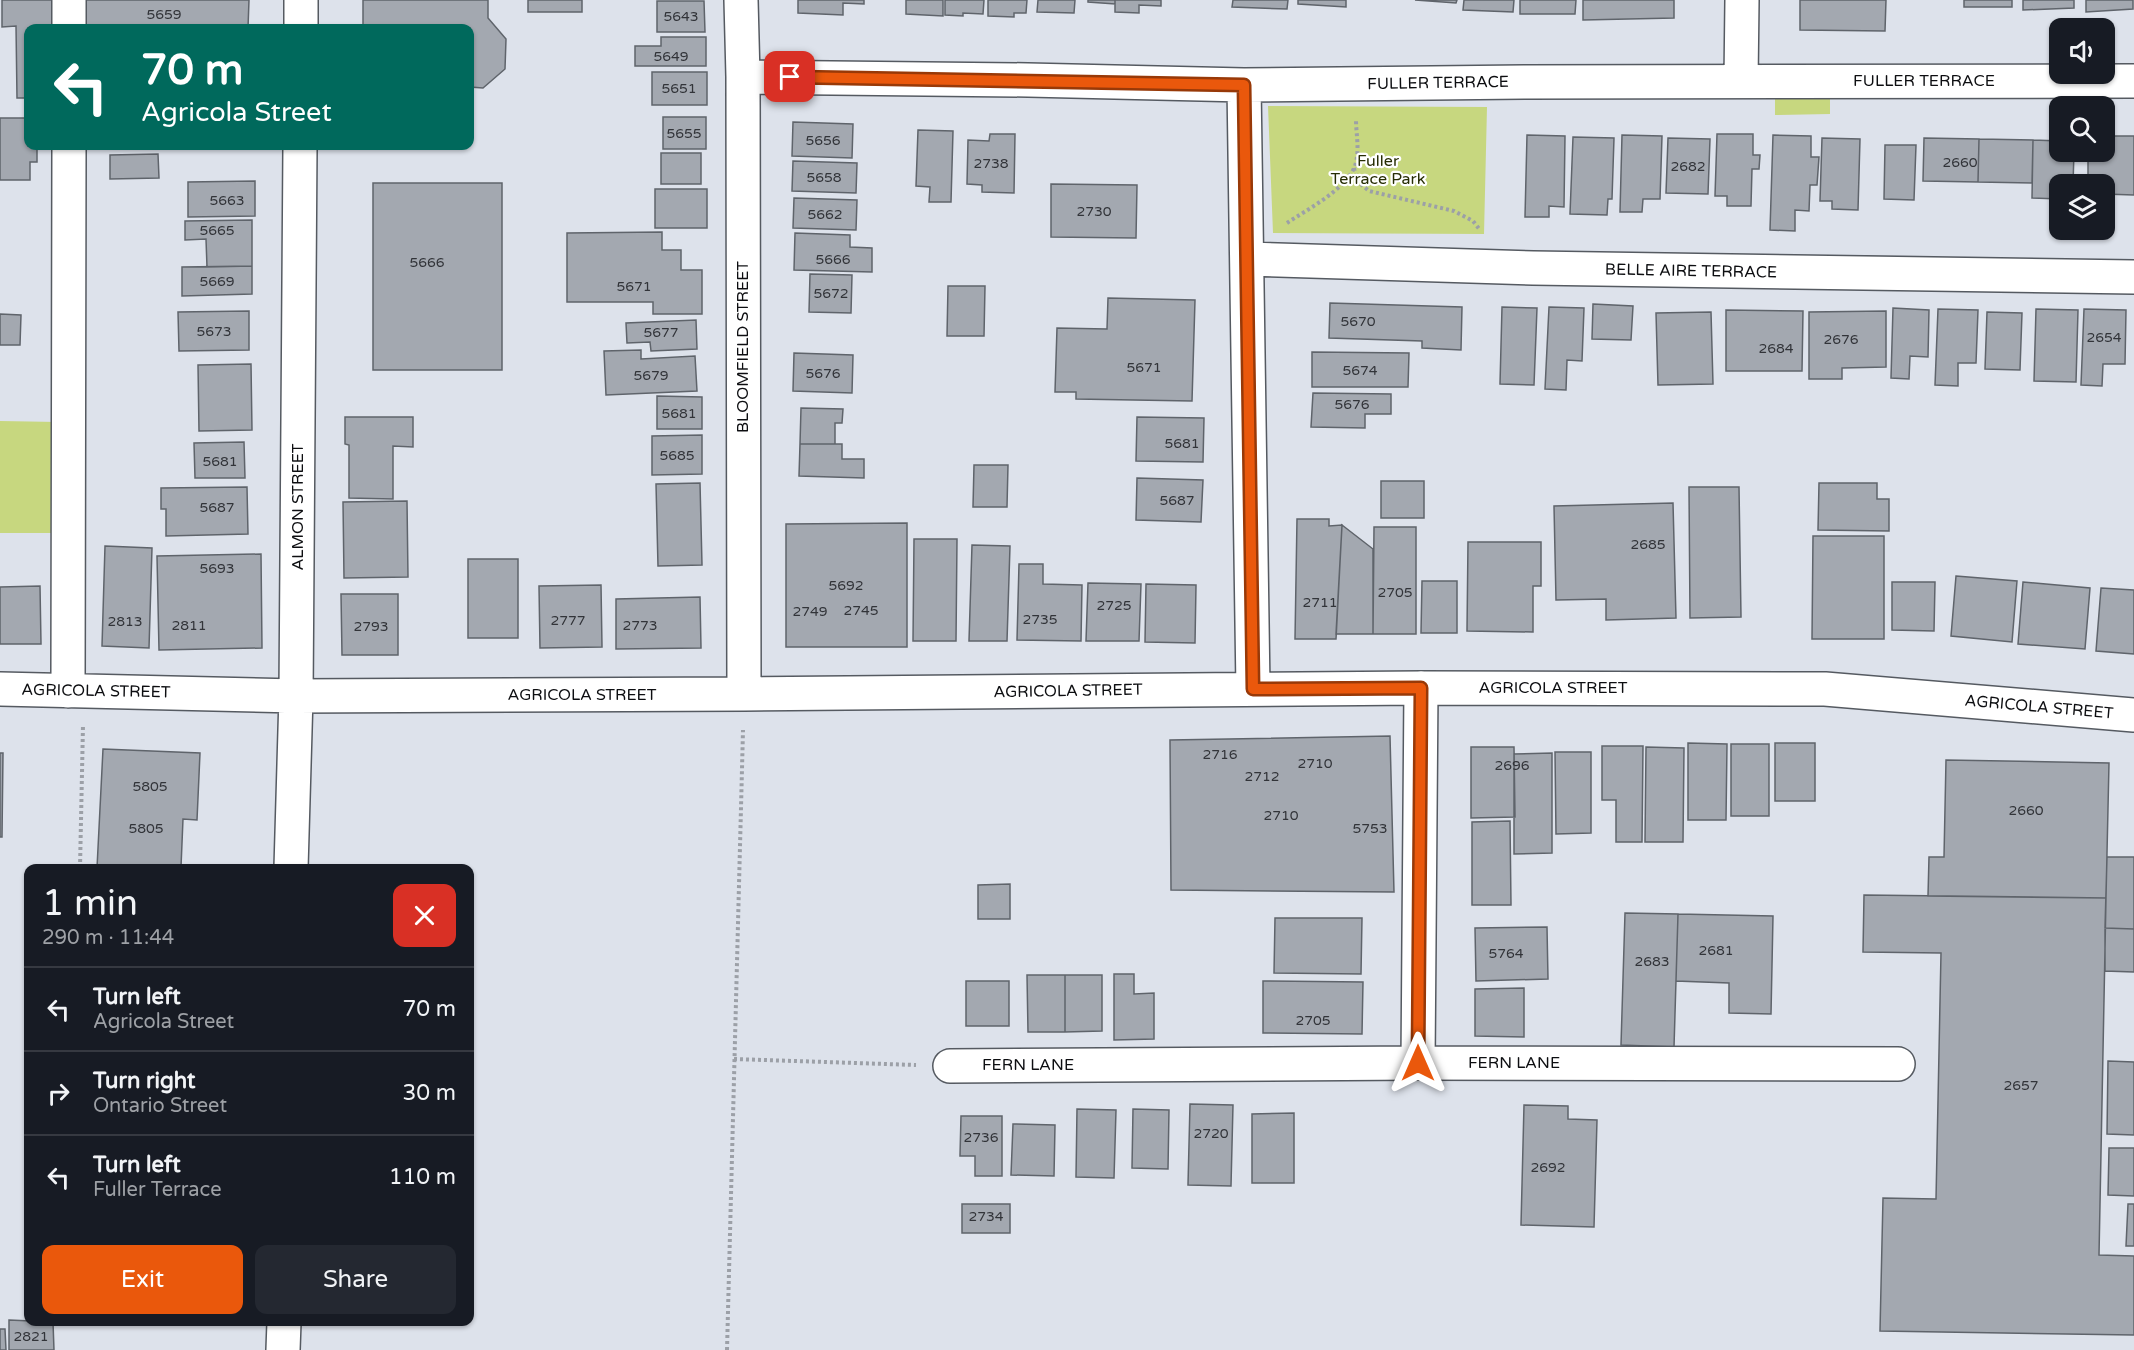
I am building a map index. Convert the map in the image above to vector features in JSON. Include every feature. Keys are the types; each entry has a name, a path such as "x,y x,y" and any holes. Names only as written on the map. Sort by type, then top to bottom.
{"street":[{"path":"69,0 69,24"},
{"path":"301,0 301,24"},
{"name":"BLOOMFIELD STREET","path":"741,0 744,694"},
{"path":"1741,81 1742,0"},
{"name":"FULLER TERRACE","path":"743,77 1244,85 2134,81"},
{"path":"1244,85 1253,689"},
{"path":"69,150 76,691"},
{"name":"ALMON STREET","path":"291,864 297,696 300,150"},
{"name":"BELLE AIRE TERRACE","path":"1248,259 1506,267 2134,277"},
{"path":"1418,1063 1421,688"},
{"name":"AGRICOLA STREET","path":"0,689 297,696 1421,688 1825,689 2134,715"},
{"name":"FERN LANE","path":"950,1066 1418,1063 1898,1064"},
{"path":"283,1350 284,1326"}],"path":[{"path":"1366,84 1356,120 1358,149 1354,167 1357,181 1370,191 1454,211 1473,221 1506,267"},
{"path":"1248,259 1273,233 1327,197 1354,167"},
{"path":"76,691 80,864"},
{"path":"727,1350 744,694"},
{"path":"734,1059 950,1066"}],"green space":[{"path":"1775,97 1830,99 1830,114 1775,115"},
{"name":"Fuller Terrace Park","path":"1268,106 1487,107 1484,234 1273,233"},
{"path":"0,421 58,422 59,533 0,533"}],"building":[{"path":"2,0 59,0 60,24 24,24 24,98 17,98 16,26 2,27"},
{"path":"80,0 249,0 248,24 80,24"},
{"path":"363,0 488,0 488,18 506,39 505,69 483,88 474,87 474,24 363,24"},
{"path":"528,0 582,0 582,12 528,12"},
{"path":"798,0 864,0 864,4 843,3 843,15 798,13"},
{"path":"906,0 943,0 943,16 906,14"},
{"path":"945,0 984,0 983,14 945,15"},
{"path":"988,0 1027,0 1026,13 1014,13 1014,17 988,16"},
{"path":"1038,0 1075,0 1074,13 1037,12"},
{"path":"1088,0 1115,0 1115,4 1088,2"},
{"path":"1115,0 1161,0 1161,6 1139,5 1139,13 1115,12"},
{"path":"1233,0 1288,0 1287,9 1232,7"},
{"path":"1298,0 1346,0 1346,7 1298,4"},
{"path":"1415,0 1457,0 1456,3"},
{"path":"1464,0 1514,0 1513,12 1463,10"},
{"path":"1520,0 1576,0 1575,14 1520,14"},
{"path":"1583,0 1674,0 1674,18 1583,20"},
{"path":"1800,0 1886,0 1885,31 1800,30"},
{"path":"1964,0 2012,0 2012,7 1964,7"},
{"path":"2023,0 2074,0 2074,8 2023,10"},
{"path":"2086,0 2133,0 2133,9 2086,12"},
{"path":"657,1 704,1 705,32 657,32"},
{"path":"661,37 706,37 706,66 635,66 635,46 661,46"},
{"path":"652,72 707,72 707,105 652,105"},
{"path":"663,117 706,117 706,149 663,149"},
{"path":"0,118 24,118 24,150 37,150 37,162 30,162 30,180 0,180"},
{"path":"793,122 853,124 852,158 792,156"},
{"path":"918,130 953,131 951,202 929,202 930,187 916,186"},
{"path":"990,134 1015,134 1014,193 982,192 982,185 967,184 968,140 989,141"},
{"path":"1717,134 1753,134 1753,155 1760,155 1759,169 1752,169 1751,206 1727,206 1727,196 1715,196"},
{"path":"1527,135 1565,136 1564,207 1549,206 1549,217 1525,217"},
{"path":"1622,135 1662,136 1660,199 1643,199 1642,212 1620,212"},
{"path":"1773,135 1811,136 1811,157 1819,157 1817,185 1810,185 1809,211 1795,210 1795,231 1770,230"},
{"path":"2115,136 2134,136 2134,195 2115,194 2115,174 2088,174 2088,162 2115,162"},
{"path":"1573,137 1614,138 1612,199 1608,199 1607,215 1570,214"},
{"path":"1668,138 1710,139 1708,194 1666,193"},
{"path":"1822,138 1860,139 1858,210 1832,209 1832,201 1820,201"},
{"path":"1924,138 1979,139 1978,182 1923,181"},
{"path":"1979,139 2033,140 2032,183 1978,182"},
{"path":"2033,140 2049,141 2049,162 2074,162 2073,174 2049,174 2049,199 2032,198"},
{"path":"1885,145 1916,145 1914,200 1884,199"},
{"path":"661,153 701,153 701,184 661,184"},
{"path":"158,154 159,178 110,179 110,155"},
{"path":"793,161 857,163 856,193 792,191"},
{"path":"255,181 255,216 188,217 188,182"},
{"path":"373,183 502,183 502,370 373,370"},
{"path":"1051,184 1137,185 1136,238 1051,237"},
{"path":"655,189 707,189 707,228 655,228"},
{"path":"794,198 857,200 856,230 793,228"},
{"path":"252,220 252,266 207,267 206,239 185,240 185,221"},
{"path":"662,232 662,250 681,250 681,270 702,270 702,314 653,314 653,302 567,302 567,233"},
{"path":"795,233 850,235 850,247 872,248 872,272 794,270"},
{"path":"252,266 252,294 182,296 182,267"},
{"path":"810,274 852,275 851,313 809,312"},
{"path":"948,286 985,286 984,336 947,336"},
{"path":"1108,298 1195,300 1192,401 1076,399 1076,392 1055,392 1057,328 1107,329"},
{"path":"1330,303 1462,307 1461,350 1422,348 1422,341 1329,338"},
{"path":"1593,304 1633,306 1631,340 1592,339"},
{"path":"1502,307 1537,308 1534,385 1500,384"},
{"path":"1549,307 1584,308 1582,361 1567,360 1566,390 1545,389"},
{"path":"1893,308 1929,310 1928,357 1910,356 1909,379 1891,378"},
{"path":"1938,309 1978,310 1976,363 1958,363 1958,386 1935,385"},
{"path":"2036,309 2078,310 2076,382 2034,381"},
{"path":"2084,309 2126,310 2125,364 2103,364 2102,386 2081,385"},
{"path":"1726,310 1803,311 1802,371 1726,371"},
{"path":"249,311 249,350 179,351 178,312"},
{"path":"1886,311 1886,367 1842,368 1842,379 1809,379 1809,312"},
{"path":"1711,312 1713,384 1658,385 1656,313"},
{"path":"1987,312 2022,313 2020,370 1985,369"},
{"path":"0,314 21,315 20,345 0,345"},
{"path":"696,320 697,349 651,351 650,342 627,343 626,323"},
{"path":"641,350 641,359 695,356 697,391 606,395 604,351"},
{"path":"1312,352 1409,353 1408,387 1312,387"},
{"path":"794,353 853,355 852,393 793,391"},
{"path":"251,364 252,430 199,431 198,365"},
{"path":"1313,393 1391,394 1391,414 1365,414 1365,428 1311,427"},
{"path":"657,396 702,397 702,429 657,429"},
{"path":"801,408 843,409 842,423 835,423 835,444 800,444"},
{"path":"345,417 413,417 413,447 393,446 393,499 349,498 349,445 345,444"},
{"path":"1137,417 1204,418 1203,462 1136,461"},
{"path":"702,435 702,474 652,475 652,436"},
{"path":"244,442 245,478 195,478 194,443"},
{"path":"800,444 842,444 842,459 864,459 864,478 799,476"},
{"path":"974,465 1008,465 1007,507 973,507"},
{"path":"1137,478 1203,480 1201,522 1136,520"},
{"path":"1381,481 1424,481 1424,518 1381,518"},
{"path":"700,483 702,565 658,566 656,484"},
{"path":"1819,483 1877,483 1877,499 1889,499 1889,531 1818,530"},
{"path":"247,487 248,534 166,536 166,509 161,509 161,488"},
{"path":"1689,487 1739,487 1741,617 1690,618"},
{"path":"407,501 408,577 344,578 343,502"},
{"path":"1673,503 1676,618 1606,620 1606,599 1556,600 1554,506"},
{"path":"1297,519 1329,519 1329,526 1342,525 1336,639 1295,639"},
{"path":"907,523 907,647 786,647 786,524"},
{"path":"1342,525 1373,549 1373,634 1336,634"},
{"path":"1374,527 1416,527 1416,634 1373,634"},
{"path":"1813,536 1884,536 1884,639 1812,639"},
{"path":"914,539 957,539 956,641 913,641"},
{"path":"1468,542 1541,542 1541,586 1533,586 1533,632 1467,631"},
{"path":"972,545 1010,546 1007,641 969,641"},
{"path":"105,546 152,548 149,648 102,646"},
{"path":"261,554 262,648 159,650 157,556"},
{"path":"468,559 518,559 518,638 468,638"},
{"path":"1019,564 1043,564 1043,584 1082,585 1081,641 1017,640"},
{"path":"1956,576 2017,581 2012,642 1951,636"},
{"path":"1422,581 1457,581 1457,633 1421,633"},
{"path":"1892,582 1935,582 1934,631 1892,630"},
{"path":"2023,582 2090,588 2085,649 2018,644"},
{"path":"1088,583 1141,584 1139,641 1086,641"},
{"path":"1146,584 1196,585 1195,643 1145,642"},
{"path":"601,585 602,647 540,648 539,586"},
{"path":"40,586 41,644 0,644 0,587"},
{"path":"2101,588 2134,590 2134,654 2096,651"},
{"path":"341,594 398,594 398,655 342,655"},
{"path":"700,597 701,648 616,649 616,599"},
{"path":"1390,736 1394,892 1171,890 1170,740"},
{"path":"1688,743 1727,744 1726,820 1688,820"},
{"path":"1775,743 1815,743 1815,801 1775,801"},
{"path":"1731,744 1769,744 1769,816 1731,816"},
{"path":"1602,746 1643,746 1642,842 1616,842 1616,800 1602,800"},
{"path":"1471,747 1514,747 1515,817 1471,818"},
{"path":"1646,747 1684,748 1683,842 1645,842"},
{"path":"103,749 200,753 197,820 183,819 181,864 97,864"},
{"path":"1555,752 1591,752 1591,833 1556,834"},
{"path":"0,753 3,753 2,837 0,837"},
{"path":"1552,753 1552,853 1514,854 1514,754"},
{"path":"1946,760 2109,763 2106,898 1928,896 1929,857 1944,857"},
{"path":"1510,821 1511,905 1472,905 1472,822"},
{"path":"2107,857 2134,857 2134,929 2105,928"},
{"path":"1010,884 1010,919 978,919 978,885"},
{"path":"1864,895 2106,898 2099,1255 2134,1256 2134,1335 1880,1331 1883,1198 1936,1199 1941,953 1863,952"},
{"path":"1625,913 1678,914 1674,1047 1621,1045"},
{"path":"1678,914 1773,916 1771,1014 1729,1013 1729,983 1676,981"},
{"path":"1275,918 1362,918 1361,974 1274,973"},
{"path":"1547,927 1548,979 1476,981 1475,928"},
{"path":"2105,928 2134,929 2134,972 2105,971"},
{"path":"1114,974 1134,974 1134,994 1154,993 1154,1039 1114,1040"},
{"path":"1027,975 1065,975 1065,1032 1028,1032"},
{"path":"1065,975 1102,975 1102,1031 1065,1032"},
{"path":"966,981 1009,981 1009,1026 966,1026"},
{"path":"1263,981 1363,982 1362,1034 1263,1033"},
{"path":"1524,988 1524,1037 1475,1036 1475,989"},
{"path":"2108,1061 2134,1062 2134,1135 2107,1134"},
{"path":"1190,1104 1233,1105 1231,1186 1188,1185"},
{"path":"1524,1105 1568,1106 1568,1119 1597,1120 1594,1227 1521,1225"},
{"path":"1077,1109 1116,1110 1114,1178 1076,1177"},
{"path":"1133,1109 1169,1110 1168,1169 1132,1168"},
{"path":"1294,1113 1294,1183 1252,1183 1252,1114"},
{"path":"961,1116 1002,1116 1002,1176 975,1176 975,1156 960,1156"},
{"path":"1013,1124 1055,1125 1054,1176 1011,1175"},
{"path":"2109,1148 2134,1148 2134,1196 2108,1195"},
{"path":"962,1204 1010,1204 1010,1233 962,1233"},
{"path":"2128,1204 2134,1204 2134,1246 2126,1246"},
{"path":"9,1320 24,1321 24,1326 53,1326 54,1350 9,1350"},
{"path":"0,1329 5,1329 6,1350 0,1350"}],"route":[{"path":"790,77 1244,85 1253,689 1421,688 1418,1063"}]}
